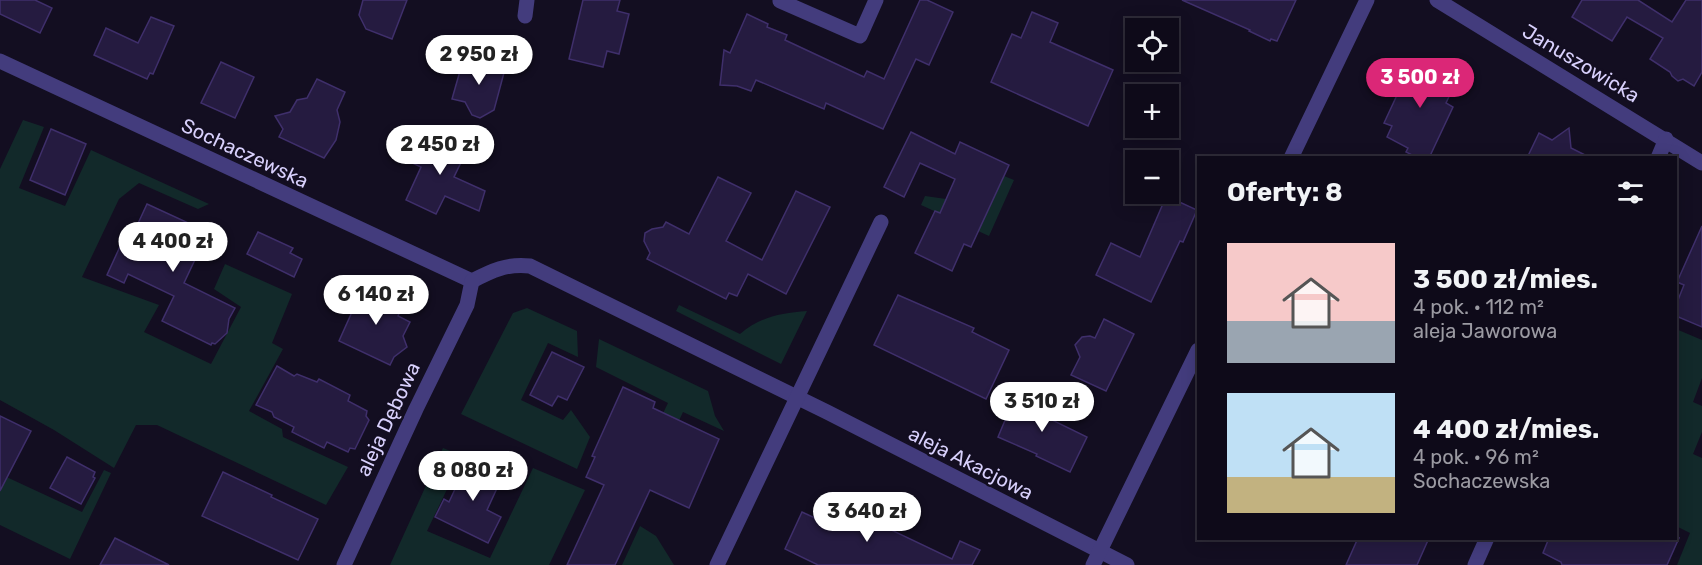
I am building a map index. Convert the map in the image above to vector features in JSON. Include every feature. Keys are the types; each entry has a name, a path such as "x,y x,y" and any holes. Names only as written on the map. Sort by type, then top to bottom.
{"street":[{"path":"525,16 527,0"},
{"path":"780,1 860,36 876,0"},
{"path":"1292,156 1367,0"},
{"name":"Januszowicka","path":"1437,0 1702,163"},
{"name":"Sochaczewska","path":"0,61 472,281"},
{"path":"1659,156 1666,139"},
{"path":"717,565 881,222"},
{"name":"aleja Akacjowa","path":"472,281 492,270 506,266 517,264 530,266 1127,565"},
{"name":"aleja Dębowa","path":"344,565 467,304 472,281"},
{"path":"1093,565 1197,352"},
{"path":"1475,565 1486,540"}],"green space":[{"path":"23,120 44,127 19,188 65,206 91,150 209,204 198,209 139,183 119,199 82,277 159,305 144,332 211,364 241,307 214,289 225,264 292,294 272,343 283,349 249,411 282,429 283,437 348,467 326,505 157,425 136,425 114,468 54,430 0,400 0,169"},
{"path":"1004,176 1014,180 989,236 921,205 925,196 946,199 985,217"},
{"path":"679,305 740,334 771,317 807,311 781,364 676,311"},
{"path":"527,308 577,331 578,357 548,343 521,400 563,420 571,410 590,437 577,469 461,414 513,313"},
{"path":"1677,329 1702,340 1702,378 1693,402 1702,406 1702,432 1693,454 1702,458 1702,565 1677,565 1690,533 1677,526"},
{"path":"599,339 708,391 715,416 724,431 683,412 645,493 628,485 668,403 596,367"},
{"path":"443,448 463,456 427,531 490,558 533,468 585,490 549,565 390,565"},
{"path":"104,470 111,473 70,559 0,525 0,474 82,512"},
{"path":"640,526 656,536 674,565 622,565"}],"building":[{"path":"0,0 35,0 52,8 40,33 0,14"},
{"path":"363,0 407,0 392,39 366,29 359,15"},
{"path":"583,0 620,0 617,11 629,14 619,54 607,51 603,67 569,59"},
{"path":"920,0 927,0 953,12 929,65 916,59 883,129 826,103 824,109 756,80 751,91 737,86 720,85 724,50 730,53 747,14 768,24 767,27 787,35 785,40 864,77 867,71 884,79"},
{"path":"1182,0 1296,0 1277,41 1271,39 1270,41"},
{"path":"1582,0 1638,0 1672,22 1686,0 1702,0 1702,72 1694,86 1683,79 1678,81 1670,72 1650,59 1663,38 1627,17 1612,41 1572,17"},
{"path":"1032,12 1058,23 1050,42 1113,70 1088,126 991,82 1012,34 1021,38"},
{"path":"151,17 174,26 153,74 150,73 147,79 94,55 106,28 138,43"},
{"path":"464,57 505,69 494,110 480,118 472,115 465,102 452,99"},
{"path":"1406,59 1438,73 1451,69 1455,84 1446,103 1453,107 1430,156 1414,156 1406,152 1408,148 1387,137 1392,126 1384,123 1404,80 1398,77"},
{"path":"221,62 254,77 235,118 201,103"},
{"path":"317,79 345,92 337,110 340,122 336,140 324,158 279,137 283,129 275,116 290,112 297,100 307,98"},
{"path":"1569,128 1571,148 1587,156 1528,156 1539,133 1552,140"},
{"path":"51,129 86,144 65,195 30,180"},
{"path":"421,131 466,152 454,177 485,191 479,211 445,196 436,214 406,200 421,167 408,161"},
{"path":"911,132 955,154 960,142 1009,165 971,247 964,244 952,271 915,253 935,211 940,213 955,179 920,163 904,197 884,187"},
{"path":"718,177 751,193 726,241 762,260 796,191 830,207 786,294 748,274 737,296 729,293 726,299 647,259 650,253 644,241 645,233 663,227 666,222 689,234"},
{"path":"1179,202 1197,210 1151,302 1096,275 1111,243 1140,257 1163,204 1179,204"},
{"path":"147,204 208,232 184,283 235,308 229,319 227,333 215,344 211,345 162,321 174,296 128,274 124,283 107,275 123,240 129,243"},
{"path":"1702,226 1702,327 1677,316 1677,302 1684,285 1677,282"},
{"path":"258,232 293,248 290,253 302,259 294,277 247,254"},
{"path":"365,283 386,293 383,298 402,307 398,316 410,322 403,336 407,347 394,357 390,365 339,341"},
{"path":"898,295 974,328 972,332 1009,350 986,399 874,345"},
{"path":"1104,319 1134,334 1106,391 1071,375 1080,357 1075,345 1082,337 1095,338"},
{"path":"552,352 584,367 567,400 558,396 552,406 530,395"},
{"path":"277,366 294,376 297,374 317,382 319,379 350,395 348,401 367,411 366,416 369,420 355,449 350,448 348,452 327,442 324,448 292,432 294,427 274,417 272,412 256,405"},
{"path":"623,387 655,402 653,408 719,439 689,508 650,490 615,565 567,565 604,485 586,477 595,457 592,456"},
{"path":"1016,394 1058,413 1054,421 1087,437 1070,472 998,437"},
{"path":"0,416 31,431 0,491"},
{"path":"67,457 95,472 93,477 95,478 81,504 50,488"},
{"path":"469,459 503,475 487,510 501,517 488,543 435,517 444,499 449,502"},
{"path":"223,472 318,519 298,560 202,516"},
{"path":"855,499 893,516 887,528 952,559 960,541 980,550 972,565 818,565 785,549 802,512 841,530"},
{"path":"115,538 169,565 100,565"},
{"path":"1679,538 1667,565 1562,565 1561,562 1543,553 1548,540 1677,540"},
{"path":"1357,540 1428,540 1417,565 1346,565"}]}
